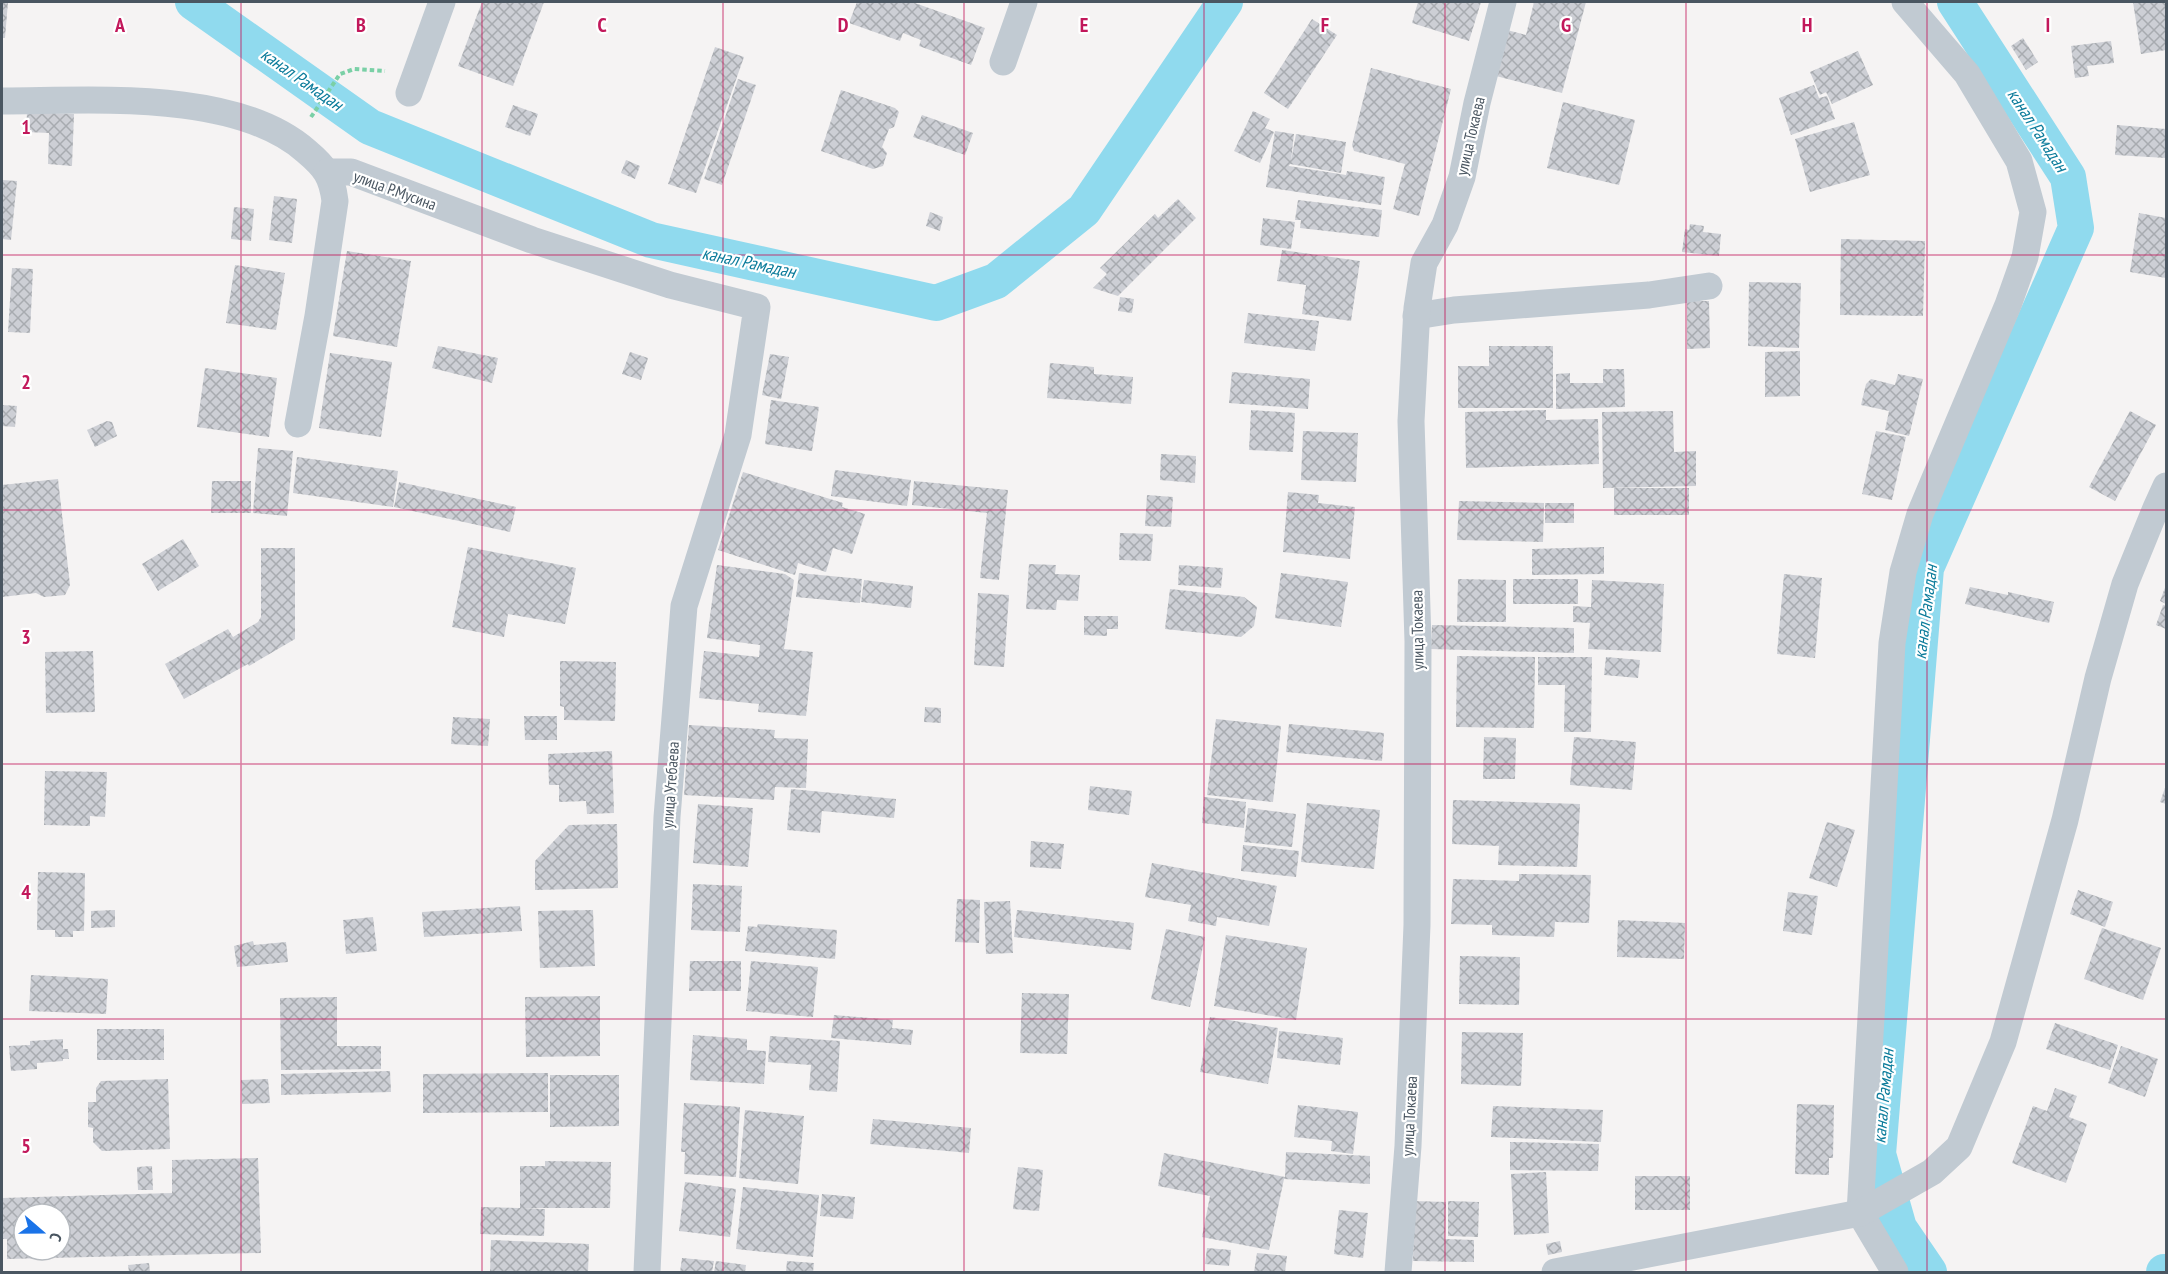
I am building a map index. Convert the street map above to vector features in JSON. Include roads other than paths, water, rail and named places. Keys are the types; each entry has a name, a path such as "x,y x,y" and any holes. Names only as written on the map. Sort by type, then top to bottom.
{"street":[{"path":"409,93 442,2"},
{"path":"1003,62 1024,2"},
{"name":"улица Токаева","path":"1398,1272 1408,1146 1417,925 1418,641 1411,421 1416,316 1424,263 1445,225 1462,177 1477,103 1503,2"},
{"path":"1894,1272 1860,1214 1892,643 1903,572 1920,514 2011,295 2025,257 2033,212 2019,161 1967,74 1905,2"},
{"path":"2,101 168,103 228,113 265,125 296,142 327,172 333,186 335,201 318,316 298,424"},
{"name":"улица Р.Мусина","path":"327,172 351,172 532,240 670,285 756,307"},
{"path":"1416,316 1454,310 1649,295 1709,286"},
{"name":"улица Утебаева","path":"647,1272 667,817 684,606 738,435 756,307"},
{"path":"1555,1272 1860,1214 1932,1172 1959,1147 2003,1042 2065,820 2098,678 2125,584 2166,486"}],"waterway":[{"name":"канал Рамадан","path":"193,2 370,127 651,240 936,303 996,281 1084,210 1225,2"},
{"name":"канал Рамадан","path":"1929,1272 1899,1228 1878,1154 1926,568 2076,228 2068,177 1955,2"}]}
